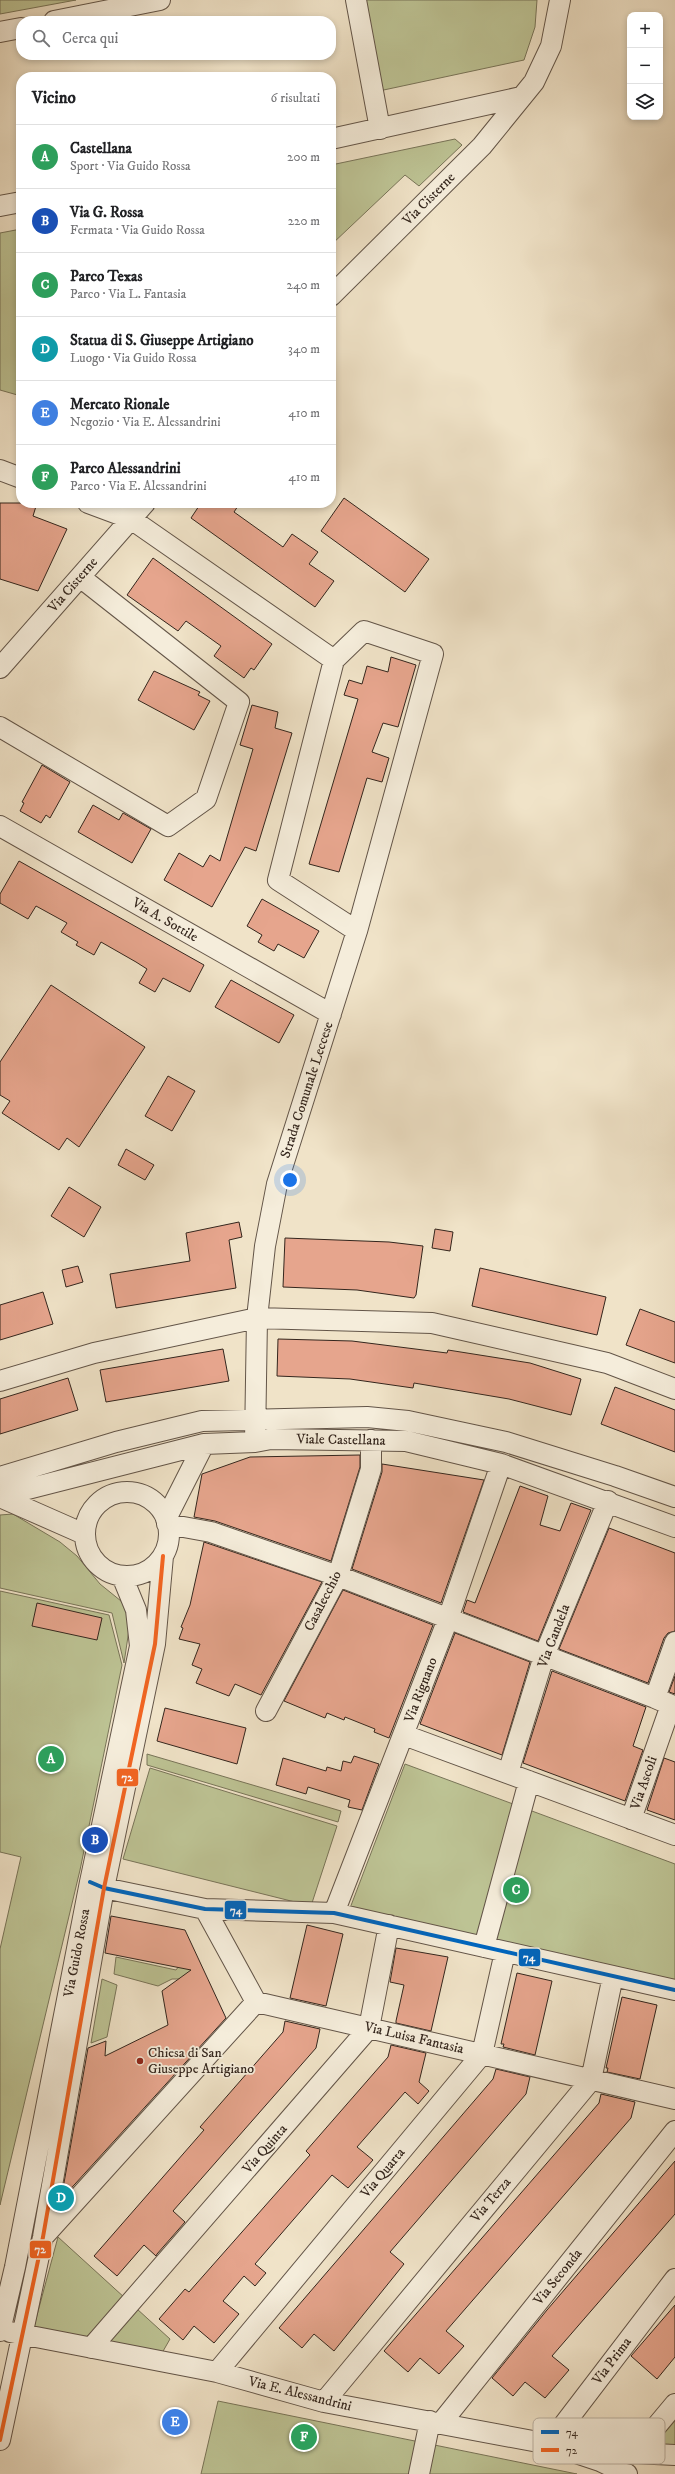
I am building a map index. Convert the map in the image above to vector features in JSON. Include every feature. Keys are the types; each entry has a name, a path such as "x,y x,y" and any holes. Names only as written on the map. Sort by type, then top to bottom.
{"street":[{"path":"79,16 160,0"},
{"path":"356,0 380,129"},
{"name":"Via Cisterne","path":"336,291 482,146 534,82 551,46 560,0"},
{"path":"0,32 16,29"},
{"path":"336,138 521,97"},
{"path":"0,206 16,203"},
{"path":"0,470 16,476"},
{"path":"101,508 131,519 334,660 278,880 357,931"},
{"name":"Via Cisterne","path":"0,668 141,508"},
{"path":"0,727 168,826 206,799 239,702 80,577"},
{"name":"Strada Comunale Leccese","path":"255,1442 254,1419 257,1318 265,1246 277,1184 357,931 432,654 364,631 334,660"},
{"name":"Via A. Sottile","path":"0,826 331,1014"},
{"path":"0,1381 94,1353 257,1318 432,1323 607,1362 675,1389"},
{"path":"0,1477 116,1442 202,1421 367,1416 408,1421 506,1442 615,1476 675,1497"},
{"name":"Viale Castellana","path":"0,1496 204,1444 255,1442 271,1439 406,1441 501,1464 608,1501 675,1527"},
{"name":"Casalecchio","path":"266,1710 338,1576 371,1469 371,1440"},
{"path":"116,1442 121,1464 118,1492"},
{"path":"167,1522 204,1444"},
{"name":"Via Rignano","path":"334,1913 448,1619 501,1464"},
{"path":"118,1492 130,1492 147,1497 161,1509 167,1522 168,1544 162,1556 144,1572 122,1576 110,1573 95,1562 86,1546 84,1534 90,1512 107,1496 118,1492"},
{"path":"0,1496 84,1534"},
{"name":"Via Candela","path":"508,1773 544,1656 608,1501"},
{"path":"167,1522 211,1532 338,1576 667,1704"},
{"path":"0,2440 43,2237 97,1885 155,1644 162,1556"},
{"name":"Via Guido Rossa","path":"0,2331 97,1885 140,1646 136,1610 122,1576"},
{"name":"Via Ascoli","path":"631,1819 667,1704 675,1642"},
{"path":"404,1735 675,1835"},
{"path":"484,1947 529,1781"},
{"path":"97,1885 205,1909 334,1913 675,1990"},
{"path":"15,2267 256,2002 205,1909"},
{"path":"370,2028 389,1926"},
{"name":"Via Quarta","path":"217,2372 482,2054 505,1952"},
{"name":"Via Terza","path":"324,2402 591,2080 613,1976"},
{"name":"Via Luisa Fantasia","path":"256,2002 675,2100"},
{"name":"Via Quinta","path":"91,2348 370,2028"},
{"name":"Via Seconda","path":"435,2422 675,2131"},
{"name":"Via Prima","path":"569,2418 675,2279"},
{"name":"Via E. Alessandrini","path":"0,2331 217,2372 324,2402 533,2441"},
{"path":"663,2418 675,2404"},
{"path":"419,2474 435,2422"},
{"path":"665,2455 675,2455"},
{"name":"Via E. Alessandrini","path":"602,2467 627,2474"}],"green space":[{"path":"0,0 76,0 0,14"},
{"path":"358,0 537,0 535,27 524,60 379,91"},
{"path":"455,139 462,145 419,186 405,175 336,240 336,164"},
{"path":"16,230 16,395 0,390 0,233"},
{"path":"13,1514 60,1542 77,1556 100,1584 121,1601 126,1608 130,1623 124,1663 112,1613 0,1588 0,1515"},
{"path":"0,1591 109,1615 122,1665 80,1870 0,2205 0,1949 21,1857 0,1852"},
{"path":"147,1754 341,1811 338,1822 147,1765"},
{"path":"405,1764 675,1864 675,1990 347,1916"},
{"path":"150,1768 337,1826 311,1906 123,1859"},
{"path":"116,1957 176,1970 185,1958 194,1979 172,1979 158,1986 114,1974"},
{"path":"102,1979 117,1985 107,2037 91,2043"},
{"path":"58,2237 170,2339 162,2353 33,2330"},
{"path":"218,2401 577,2474 201,2474"},
{"path":"675,2416 675,2448 665,2447 665,2428"}],"building":[{"path":"344,498 429,559 405,592 321,531"},
{"path":"0,503 16,503 16,508 35,508 33,516 67,529 38,591 0,579"},
{"path":"198,508 237,508 234,512 283,547 292,534 318,552 309,564 334,581 315,607 191,518"},
{"path":"153,558 272,644 254,670 251,668 244,678 214,656 221,646 186,621 178,631 127,595"},
{"path":"391,657 416,665 398,727 383,723 372,752 389,758 382,782 367,778 339,872 309,864 358,699 344,695 349,680 362,684 367,666 388,672"},
{"path":"154,671 200,692 198,695 210,701 194,730 138,700"},
{"path":"252,705 278,712 275,728 292,733 256,851 245,847 212,907 164,880 179,853 203,867 210,855 220,861 253,749 240,745"},
{"path":"42,765 70,782 50,818 46,815 41,823 20,811 24,803 22,802"},
{"path":"93,805 119,820 123,813 151,829 132,863 78,832"},
{"path":"19,861 204,965 190,992 163,978 155,992 139,983 147,969 136,962 101,942 94,955 76,945 78,942 61,932 67,923 36,906 28,919 0,903 0,894"},
{"path":"262,899 319,931 304,958 278,944 274,951 258,942 262,935 247,926"},
{"path":"231,980 294,1015 279,1043 215,1007"},
{"path":"51,985 145,1047 79,1147 67,1138 59,1150 2,1113 10,1101 0,1095 0,1062"},
{"path":"168,1076 195,1091 172,1131 145,1116"},
{"path":"126,1149 154,1165 145,1180 118,1165"},
{"path":"69,1187 101,1207 84,1237 51,1216"},
{"path":"239,1222 242,1237 229,1240 236,1288 116,1308 110,1274 190,1261 186,1233"},
{"path":"435,1229 453,1232 450,1251 432,1248"},
{"path":"285,1238 389,1242 423,1246 416,1295 414,1298 357,1290 283,1287"},
{"path":"78,1266 83,1282 66,1287 62,1270"},
{"path":"480,1268 606,1297 597,1335 472,1306"},
{"path":"43,1292 53,1324 0,1340 0,1305"},
{"path":"640,1309 675,1322 675,1363 626,1345"},
{"path":"278,1339 352,1341 447,1353 448,1350 530,1363 581,1379 571,1415 509,1399 414,1383 413,1388 350,1379 277,1376"},
{"path":"223,1349 229,1381 106,1402 100,1370"},
{"path":"68,1378 78,1410 0,1434 0,1399"},
{"path":"615,1387 675,1410 675,1452 601,1424"},
{"path":"360,1455 360,1467 331,1561 215,1521 194,1517 202,1474 250,1457"},
{"path":"382,1464 484,1480 441,1603 352,1569 382,1472"},
{"path":"520,1486 548,1496 540,1525 560,1531 571,1503 591,1510 538,1641 463,1612 467,1600 475,1603"},
{"path":"609,1528 675,1553 675,1631 668,1633 664,1638 648,1683 559,1649"},
{"path":"204,1542 322,1582 261,1695 235,1684 229,1696 196,1683 202,1669 192,1665 200,1644 179,1639 183,1628 181,1627 190,1605"},
{"path":"343,1590 433,1625 389,1738 374,1732 375,1729 345,1717 344,1720 327,1713 325,1718 284,1701"},
{"path":"37,1603 102,1618 97,1640 32,1626"},
{"path":"455,1633 530,1662 502,1755 420,1724"},
{"path":"552,1671 646,1707 633,1746 643,1750 625,1801 523,1763"},
{"path":"675,1676 675,1694 669,1692"},
{"path":"165,1708 246,1728 237,1764 157,1741"},
{"path":"354,1756 379,1764 362,1810 348,1807 350,1800 308,1787 306,1794 276,1785 283,1758 326,1771 327,1767 341,1771 343,1761 351,1763"},
{"path":"664,1758 675,1762 675,1820 647,1810"},
{"name":"Chiesa di San Giuseppe Artigiano","path":"111,1916 185,1930 226,2018 65,2195 62,2194 88,2048 106,2041 105,2056 168,2025 162,1991 191,1970 105,1953"},
{"path":"307,1925 343,1934 326,2006 290,1998"},
{"path":"396,1948 448,1957 431,2031 396,2023 404,1985 390,1982"},
{"path":"517,1973 552,1981 535,2055 503,2047 504,2044 501,2044"},
{"path":"622,1997 657,2005 640,2079 607,2072 608,2068 606,2068"},
{"path":"285,2021 320,2029 316,2048 173,2211 185,2222 156,2256 144,2245 117,2276 94,2256 204,2130 200,2127 283,2032"},
{"path":"391,2045 426,2053 419,2082 429,2091 418,2104 405,2092 357,2147 373,2160 348,2188 332,2175 255,2264 266,2273 255,2286 244,2276 223,2301 239,2314 214,2343 194,2326 183,2340 159,2319 185,2289 189,2292 310,2155 306,2151 388,2057"},
{"path":"496,2069 530,2077 526,2094 390,2252 404,2264 334,2351 314,2334 302,2348 279,2328 493,2079"},
{"path":"601,2094 635,2102 631,2118 446,2331 464,2346 439,2374 420,2358 408,2372 384,2351 599,2103"},
{"path":"675,2161 675,2214 552,2356 569,2370 545,2398 525,2382 513,2396 492,2378 547,2310"},
{"path":"675,2305 675,2357 657,2379 631,2356"}],"transit line":[{"name":"72","path":"0,2440 43,2237 104,1888 155,1644 163,1556"},
{"name":"74","path":"90,1882 104,1888 205,1909 334,1913 675,1990"}],"place":[{"name":"Castellana","path":"51,1759"},
{"name":"Via G. Rossa","path":"95,1840"},
{"name":"Parco Texas","path":"516,1890"},
{"name":"Chiesa di San Giuseppe Artigiano","path":"140,2061"},
{"name":"Statua di S. Giuseppe Artigiano","path":"61,2198"},
{"name":"Mercato Rionale","path":"175,2422"},
{"name":"Parco Alessandrini","path":"304,2437"}]}
